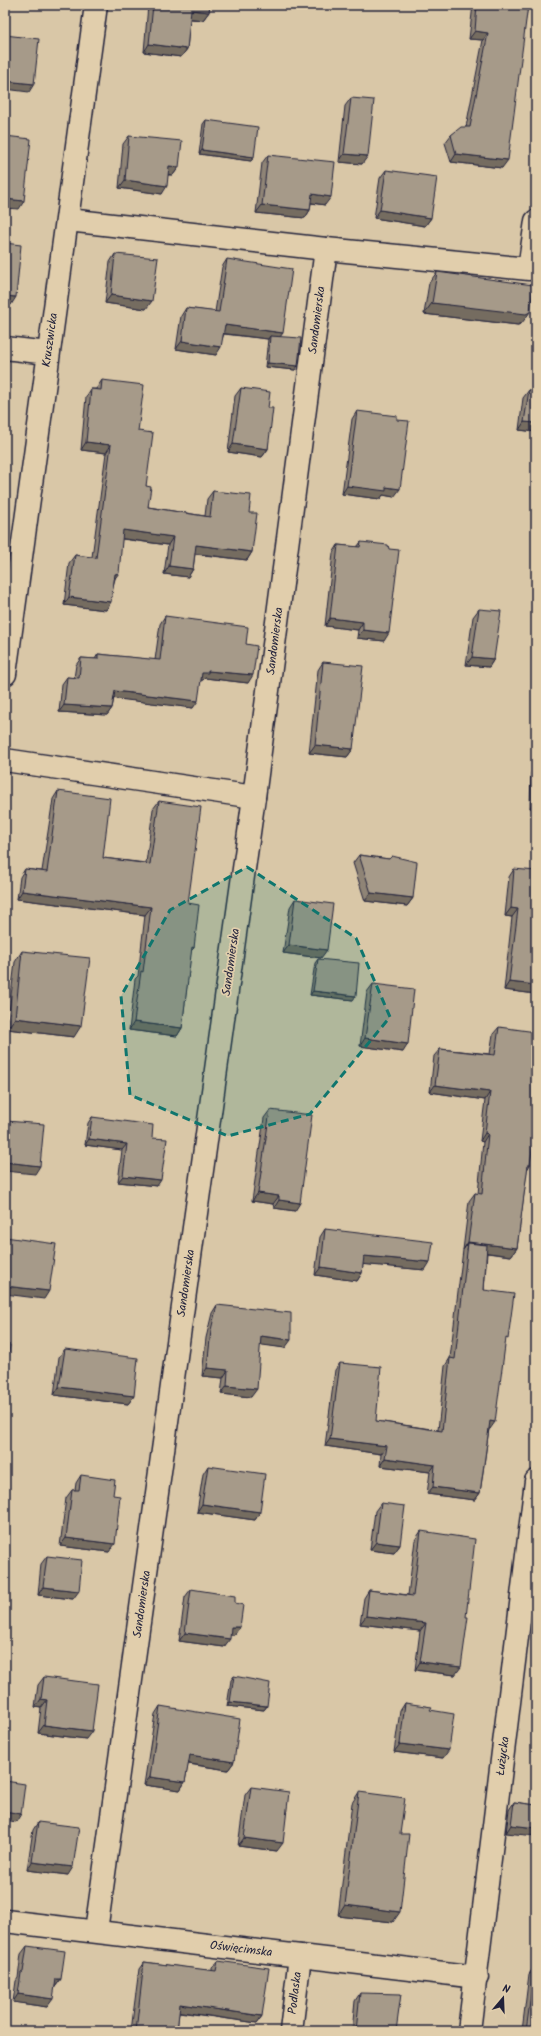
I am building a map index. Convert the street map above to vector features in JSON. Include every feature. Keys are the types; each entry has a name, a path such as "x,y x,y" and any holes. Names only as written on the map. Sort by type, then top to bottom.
{"street":[{"name":"Kruszwicka","path":"5,674 48,353 68,220 96,5"},
{"path":"68,220 326,249 529,269 536,221"},
{"name":"Sandomierska","path":"96,1931 254,797 326,249"},
{"path":"5,348 48,353"},
{"path":"5,760 254,797"},
{"name":"Łużycka","path":"469,2031 477,1977 536,1481"},
{"name":"Oświęcimska","path":"5,1920 477,1977"},
{"name":"Podlaska","path":"291,2031 300,1956"}],"highlighted area":[{"path":"247,867 356,938 390,1017 310,1114 228,1136 130,1095 121,996 170,910"}],"building":[{"path":"153,5 210,5 209,12 191,10 187,49 149,44"},
{"path":"477,5 528,5 508,160 456,154 451,135 461,127 470,127 488,33 475,31"},
{"path":"5,35 39,39 34,84 5,81"},
{"path":"351,98 374,100 368,156 344,154"},
{"path":"206,120 258,127 254,157 202,150"},
{"path":"5,136 31,139 24,201 5,199"},
{"path":"129,136 182,141 179,167 169,166 167,186 125,180"},
{"path":"268,155 335,162 331,197 312,194 310,210 262,205"},
{"path":"386,170 437,177 431,218 380,210"},
{"path":"5,243 21,245 16,297 5,296"},
{"path":"115,254 158,258 152,301 111,295"},
{"path":"227,259 292,269 283,333 225,325 221,347 182,341 186,308 219,312"},
{"path":"437,272 533,285 530,312 526,314 432,303"},
{"path":"270,336 301,338 298,366 268,363"},
{"path":"102,380 144,385 138,431 153,433 146,486 151,487 148,507 210,517 213,491 251,495 249,513 257,513 252,552 196,545 193,569 169,566 173,537 123,530 119,573 115,574 111,602 69,597 75,555 96,558 111,445 86,442 91,389 101,390"},
{"path":"241,388 270,392 268,408 273,408 268,449 233,444"},
{"path":"529,390 536,391 536,423 524,422"},
{"path":"357,411 397,416 397,420 409,421 400,489 386,487 386,491 347,486"},
{"path":"361,542 388,545 389,549 399,550 389,633 363,630 363,622 330,618 338,545 360,547"},
{"path":"479,609 501,611 494,659 472,657"},
{"path":"165,616 248,627 246,644 257,646 253,675 208,671 208,673 202,673 198,701 115,691 112,708 64,705 67,677 79,678 81,658 98,659 98,654 160,660"},
{"path":"323,662 363,666 353,749 315,745"},
{"path":"58,791 110,798 103,858 150,864 159,801 201,807 188,903 199,905 182,1028 134,1022 141,971 143,972 151,907 22,891 25,869 47,872"},
{"path":"359,855 389,859 392,856 417,862 413,898 371,893"},
{"path":"514,869 536,871 536,985 509,982 518,909 511,908"},
{"path":"295,899 333,904 327,950 289,945"},
{"path":"22,951 90,958 81,1026 15,1018"},
{"path":"318,959 359,963 356,996 313,991"},
{"path":"373,984 414,989 408,1044 365,1038"},
{"path":"499,1027 536,1032 536,1103 534,1119 536,1119 530,1165 528,1165 517,1248 468,1242 475,1193 482,1194 488,1134 485,1133 490,1092 435,1085 440,1049 495,1055"},
{"path":"270,1110 312,1115 300,1203 279,1200 279,1196 258,1193"},
{"path":"92,1117 153,1125 152,1138 167,1139 161,1180 123,1176 127,1144 89,1139"},
{"path":"6,1121 44,1124 40,1166 5,1162"},
{"path":"325,1229 433,1242 430,1262 364,1256 362,1273 321,1267"},
{"path":"5,1237 56,1244 49,1291 5,1286"},
{"path":"468,1243 487,1245 484,1290 514,1294 508,1339 506,1338 495,1422 490,1421 480,1493 433,1487 435,1465 385,1458 387,1446 330,1439 340,1363 381,1367 376,1421 442,1431 450,1358 455,1359"},
{"path":"217,1305 291,1313 291,1340 261,1336 257,1389 227,1386 228,1370 207,1368 211,1330"},
{"path":"5,1344 10,1345 5,1386"},
{"path":"65,1349 138,1358 134,1396 59,1387"},
{"path":"208,1466 265,1474 260,1512 202,1504"},
{"path":"81,1475 115,1480 113,1495 120,1496 115,1544 66,1538 72,1490 79,1490"},
{"path":"381,1503 405,1506 400,1545 376,1542"},
{"path":"421,1531 475,1539 466,1617 468,1617 461,1667 420,1662 426,1623 366,1616 369,1590 413,1596"},
{"path":"47,1556 82,1560 79,1591 43,1587"},
{"path":"191,1589 235,1596 235,1603 243,1605 240,1627 231,1627 230,1639 185,1633"},
{"path":"234,1676 270,1683 267,1706 230,1702"},
{"path":"44,1677 98,1684 92,1731 44,1725 47,1700 41,1699"},
{"path":"405,1703 432,1707 430,1710 454,1714 449,1750 400,1744"},
{"path":"160,1706 240,1719 234,1762 190,1755 185,1782 150,1777"},
{"path":"5,1781 25,1784 21,1814 5,1811"},
{"path":"251,1787 289,1792 283,1843 244,1838"},
{"path":"359,1792 405,1798 400,1834 409,1834 400,1912 345,1905"},
{"path":"514,1802 536,1805 536,1828 511,1825"},
{"path":"38,1822 79,1827 73,1867 32,1862"},
{"path":"27,1946 65,1951 61,1979 56,1979 53,1999 18,1994"},
{"path":"218,1961 269,1968 262,2016 180,2004 177,2031 136,2031 144,1962 216,1971"},
{"path":"535,1966 536,2031 526,2031"},
{"path":"360,1993 401,1994 396,2031 356,2031"}]}
